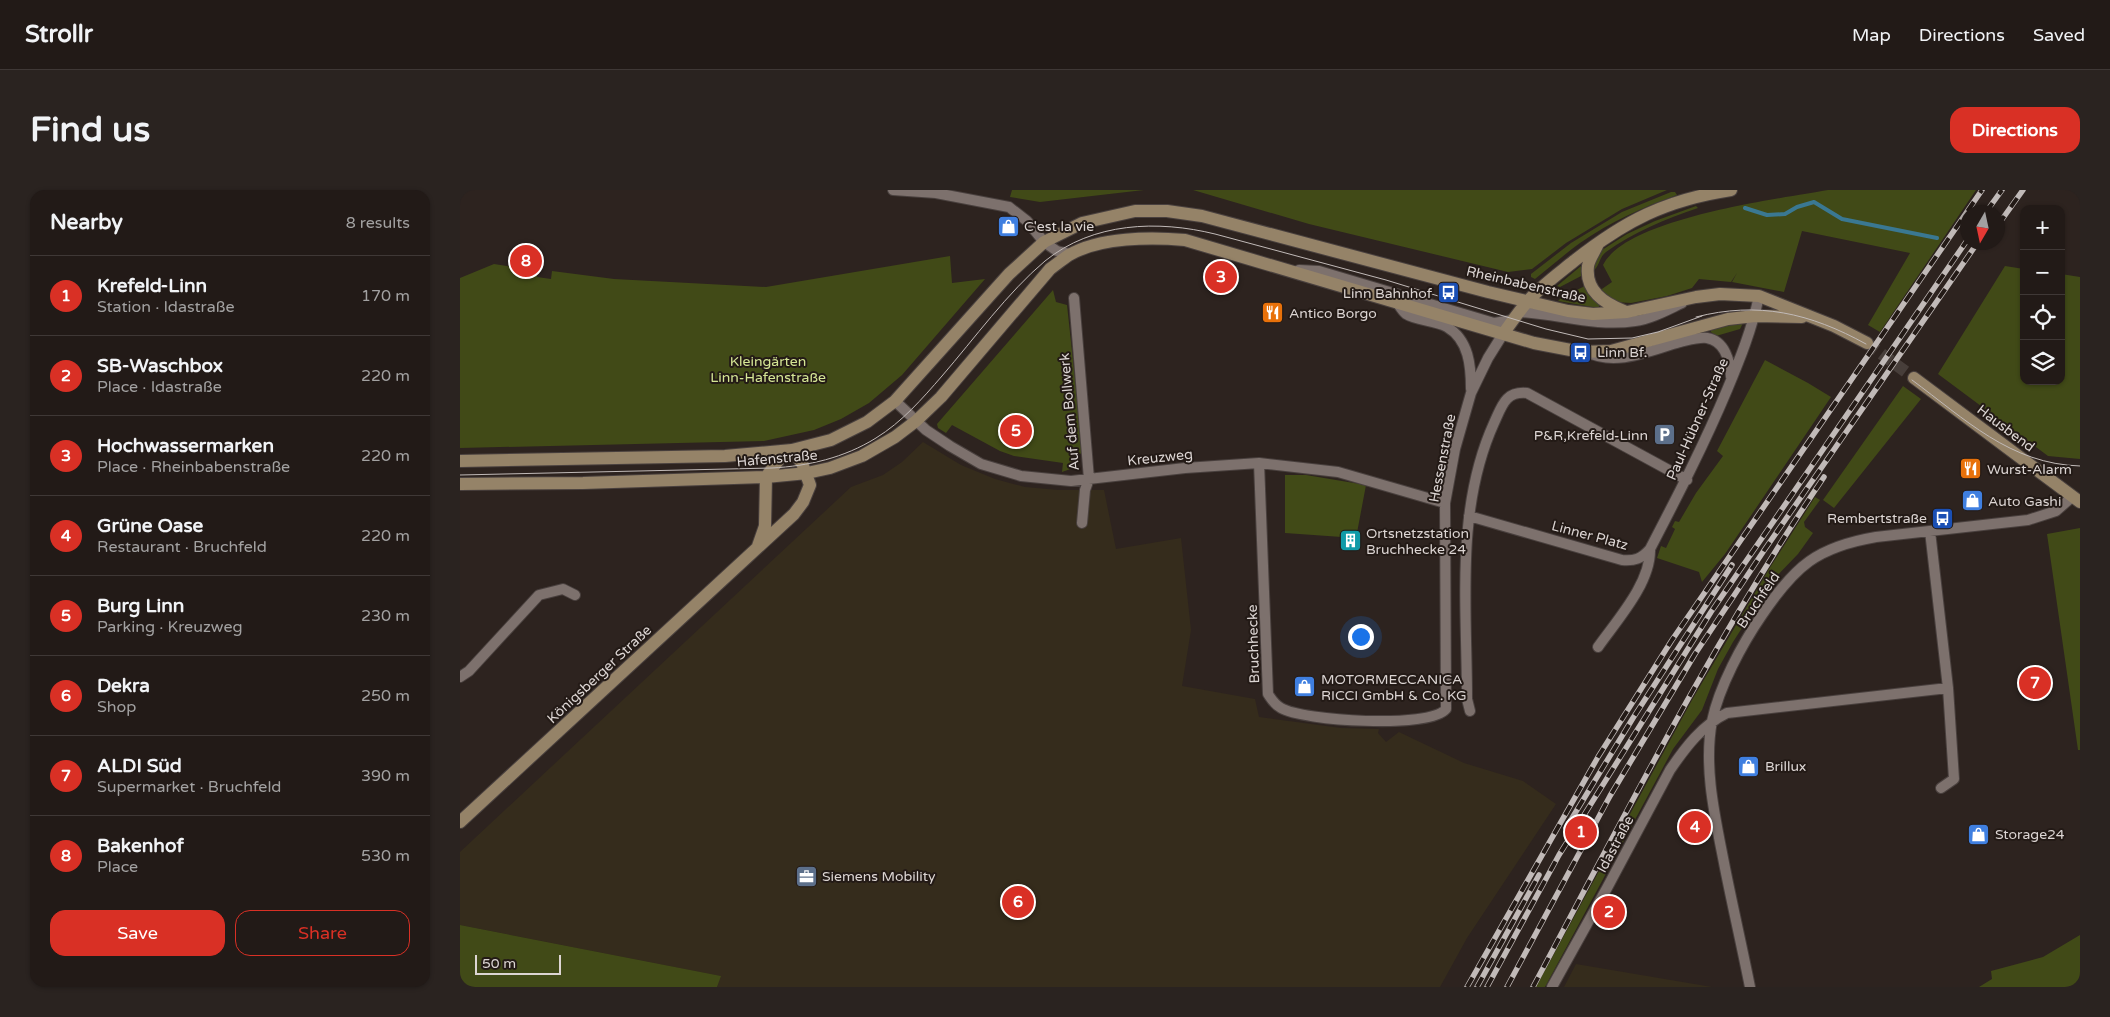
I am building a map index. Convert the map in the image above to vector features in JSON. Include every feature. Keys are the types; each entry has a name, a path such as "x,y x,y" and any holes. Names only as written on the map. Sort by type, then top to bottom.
{"main road":[{"path":"1502,334 1543,286 1601,240 1642,216 1678,202 1731,190"},
{"name":"Rheinbabenstraße","path":"1044,242 1082,223 1104,217 1135,211 1181,212 1202,216 1520,311 1627,312 1696,297 1720,294 1758,296 1831,324"},
{"name":"Rheinbabenstraße","path":"1070,254 1114,241 1164,238 1185,240 1502,334 1560,349 1586,352 1611,351 1728,318 1755,316 1802,317 1831,324"},
{"path":"1601,240 1588,264 1589,279 1594,292 1604,301 1627,312"},
{"name":"Hafenstraße","path":"460,461 725,456 792,450 831,440 867,422 895,401 1009,274 1044,242"},
{"name":"Hafenstraße","path":"460,484 573,483 766,477 807,473 830,468 862,456 916,421 941,397 1050,269 1070,254"},
{"path":"1831,324 1867,342"},
{"name":"Hausbend","path":"1914,378 2076,500"},
{"path":"758,548 765,526 766,477 781,458 792,450 807,473"},
{"name":"Königsberger Straße","path":"460,822 794,514 803,502 810,485 807,473"}],"street":[{"path":"894,190 936,192 1009,207 1028,221 1044,242 1057,250 1070,254"},
{"name":"Rheinbabenstraße","path":"1281,268 1319,271 1494,323 1520,311"},
{"name":"Paul-Hübner-Straße","path":"1650,549 1687,480 1731,379 1755,316 1758,296"},
{"path":"1520,311 1606,323 1635,321 1655,316 1696,297"},
{"name":"Auf dem Bollwerk","path":"1074,298 1088,478 1082,523"},
{"name":"Hessenstraße","path":"1396,302 1406,314 1446,327 1464,344 1469,360 1470,393"},
{"name":"Hessenstraße","path":"1446,709 1445,503 1455,449 1470,393 1502,334"},
{"path":"1586,352 1598,358 1612,359 1647,352 1695,338 1708,338 1725,350 1730,364 1731,379"},
{"path":"1470,712 1467,690 1466,559 1469,516 1473,485 1480,458 1501,407 1509,396 1516,392 1526,393 1687,480"},
{"name":"Kreuzweg","path":"895,401 916,421 950,446 981,464 1021,476 1057,481 1185,468 1259,463 1338,472 1445,503"},
{"name":"Bruchhecke","path":"1259,463 1268,694 1272,702 1282,709 1296,713 1355,720 1427,719 1442,714 1446,709"},
{"name":"Bruchfeld","path":"1750,987 1713,798 1709,747 1712,720 1724,685 1752,631 1780,588 1795,571 1810,560 1841,546 1876,537 2028,520 2056,510 2076,500"},
{"name":"Linner Platz","path":"1469,516 1622,560 1634,561 1643,557 1650,549"},
{"path":"1930,531 1948,688 1954,779 1941,788"},
{"path":"1598,647 1636,593 1650,562 1650,549"},
{"path":"460,677 469,671 539,595 563,589 574,595"},
{"path":"1712,720 1727,713 1948,688"},
{"name":"Idastraße","path":"1552,987 1670,770 1682,753 1712,720"}],"shaded area":[{"path":"923,442 961,465 995,479 1025,487 1058,490 1104,490 1116,549 1181,538 1191,630 1182,686 1255,699 1259,717 1341,728 1379,729 1378,733 1386,742 1399,732 1464,763 1523,781 1556,804 1467,938 1440,987 717,987 720,976 460,925 460,852 851,487 883,475 902,462"},
{"path":"1576,964 1712,987 1564,987"}],"green space":[{"path":"1012,190 1144,190 1040,202 1010,197"},
{"path":"1193,190 1667,190 1622,209 1566,243 1532,269 1508,272 1309,224"},
{"path":"1828,190 1976,190 1966,205 1960,205 1960,214 1880,332 1868,325 1910,253 1802,231 1784,292 1732,282 1737,273 1731,282 1699,279 1692,288 1667,296 1631,303 1616,302 1599,291 1612,282 1603,265 1617,249 1641,235 1671,223 1705,213"},
{"path":"1675,192 1677,195 1639,210 1603,228 1580,243 1535,279 1531,277 1531,274 1571,243 1622,212"},
{"path":"1696,206 1698,208 1628,238 1604,254 1593,271 1598,254 1627,234 1655,221"},
{"name":"Kleingärten Linn-Hafenstraße","path":"950,256 952,283 985,279 902,375 869,403 841,419 814,430 764,441 460,448 460,278 494,264 538,271 537,277 551,279 552,271 614,279 766,287"},
{"path":"1581,266 1583,275 1560,287 1557,286"},
{"path":"2005,266 2020,268 2020,385 2065,385 2065,275 2080,277 2080,459 2048,456 1938,374"},
{"path":"1585,286 1590,296 1600,305 1598,308 1558,301 1562,297"},
{"path":"1053,290 1056,302 1067,305 1083,453 1079,454 1076,467 1062,472 1063,463 1014,456 1000,451 952,425 946,433 938,428 937,424"},
{"path":"1743,323 1740,329 1716,336 1710,330"},
{"path":"1765,360 1831,397 1725,554 1702,582 1699,572 1657,558 1661,546 1666,548 1675,529 1672,527 1675,521 1679,522 1696,493 1723,456 1717,451"},
{"path":"1903,386 1921,399 1834,508 1823,500"},
{"path":"1285,475 1306,475 1366,485 1356,538 1285,533"},
{"path":"1815,497 1820,500 1804,522 1805,527 1813,533 1798,554 1772,581 1733,642 1718,669 1702,710 1673,749 1545,987 1536,987 1692,700 1769,569"},
{"path":"2080,528 2080,750 2078,750 2047,534"},
{"path":"460,925 721,976 717,987 460,987"},
{"path":"2080,935 2080,987 1979,987 1992,979 1991,971 2043,957"}],"waterway":[{"path":"1745,208 1767,215 1785,214 1797,207 1814,202 1842,219 1937,238"}],"tunnel":[{"path":"1867,343 1914,378"}],"tram line":[{"path":"460,475 772,468 812,463 839,456 864,445 885,432 919,402 1005,301 1045,261 1064,248 1084,238 1127,228 1171,227 1215,234 1386,280 1546,329 1588,339 1632,338 1658,332 1702,316"},
{"path":"1696,317 1741,310 1783,313 1825,324 1866,344"},
{"path":"1912,380 1970,424 2010,448 2032,457 2055,463 2080,466"}],"railway":[{"path":"1467,987 1598,757 1672,640 1982,190"},
{"path":"1991,205 2002,190"},
{"path":"2005,215 2023,190"},
{"path":"1487,987 1559,855 1711,612 1960,250"},
{"path":"1507,987 1610,796 1695,654 1765,549 1972,250"},
{"path":"1533,987 1636,793 1708,664 1784,538 1824,477"},
{"path":"1566,828 1633,718 1732,565"},
{"path":"1477,987 1539,875"}],"place":[{"name":"C'est la vie","path":"1008,226"},
{"name":"Bakenhof","path":"526,261"},
{"name":"Hochwassermarken","path":"1221,277"},
{"name":"Linn Bahnhof","path":"1448,293"},
{"name":"Antico Borgo","path":"1273,313"},
{"name":"Linn Bf.","path":"1581,352"},
{"name":"Burg Linn","path":"1016,431"},
{"name":"P&R,Krefeld-Linn","path":"1664,435"},
{"name":"Wurst-Alarm","path":"1971,469"},
{"name":"Auto Gashi","path":"1972,501"},
{"name":"Rembertstraße","path":"1943,518"},
{"name":"Ortsnetzstation Bruchhecke 24","path":"1350,541"},
{"name":"ALDI Süd","path":"2035,683"},
{"name":"MOTORMECCANICA RICCI GmbH & Co. KG","path":"1305,687"},
{"name":"Brillux","path":"1749,766"},
{"name":"Grüne Oase","path":"1695,827"},
{"name":"Krefeld-Linn","path":"1581,832"},
{"name":"Storage24","path":"1979,834"},
{"name":"Siemens Mobility","path":"806,876"},
{"name":"Dekra","path":"1018,902"},
{"name":"SB-Waschbox","path":"1609,912"}]}
